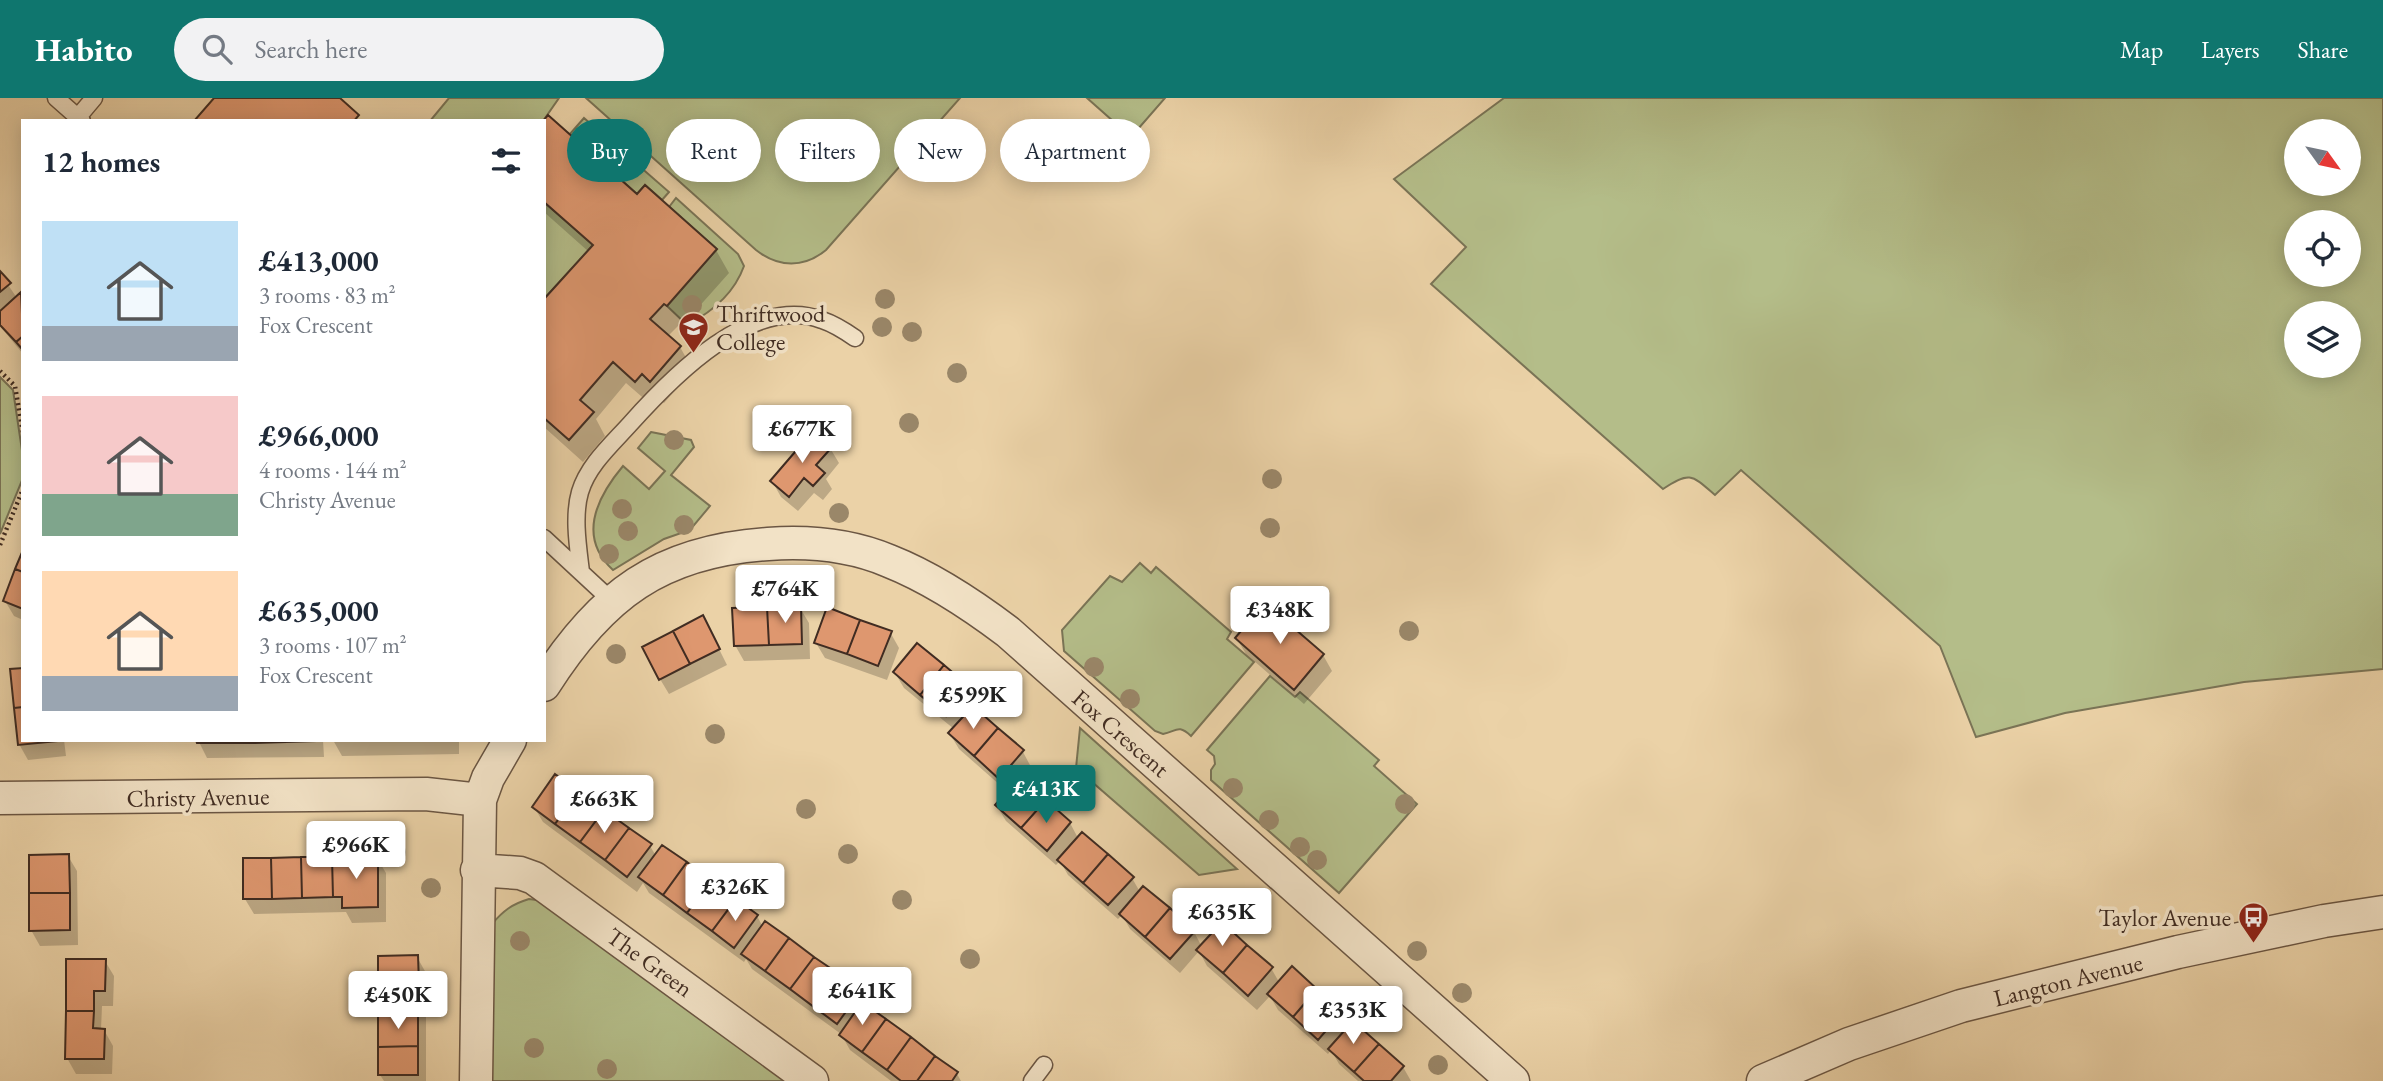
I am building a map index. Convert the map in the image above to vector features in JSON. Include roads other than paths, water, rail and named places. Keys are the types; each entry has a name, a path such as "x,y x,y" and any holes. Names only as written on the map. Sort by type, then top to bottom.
{"street":[{"name":"Fox Crescent","path":"546,682 583,631 613,601 635,584 677,561 739,546 823,544 861,551 914,572 978,609 1008,632 1513,1081"},
{"path":"476,1081 480,800 488,778 509,742"},
{"name":"Christy Avenue","path":"0,798 426,794 480,800"},
{"name":"The Green","path":"477,870 520,873 534,878 812,1081"},
{"name":"Langton Avenue","path":"1772,1079 1849,1044 1961,1006 2178,952 2324,921 2383,912"}],"lane":[{"path":"56,98 80,119 94,98"},
{"path":"582,572 577,510 579,493 586,477 595,463 639,414 698,356 722,340 761,321 789,315 822,319 855,338"},
{"path":"546,539 613,601"},
{"path":"1032,1081 1044,1065"}],"place":[{"name":"Thriftwood College","path":"693,354"},
{"name":"Taylor Avenue","path":"2254,944"}]}
